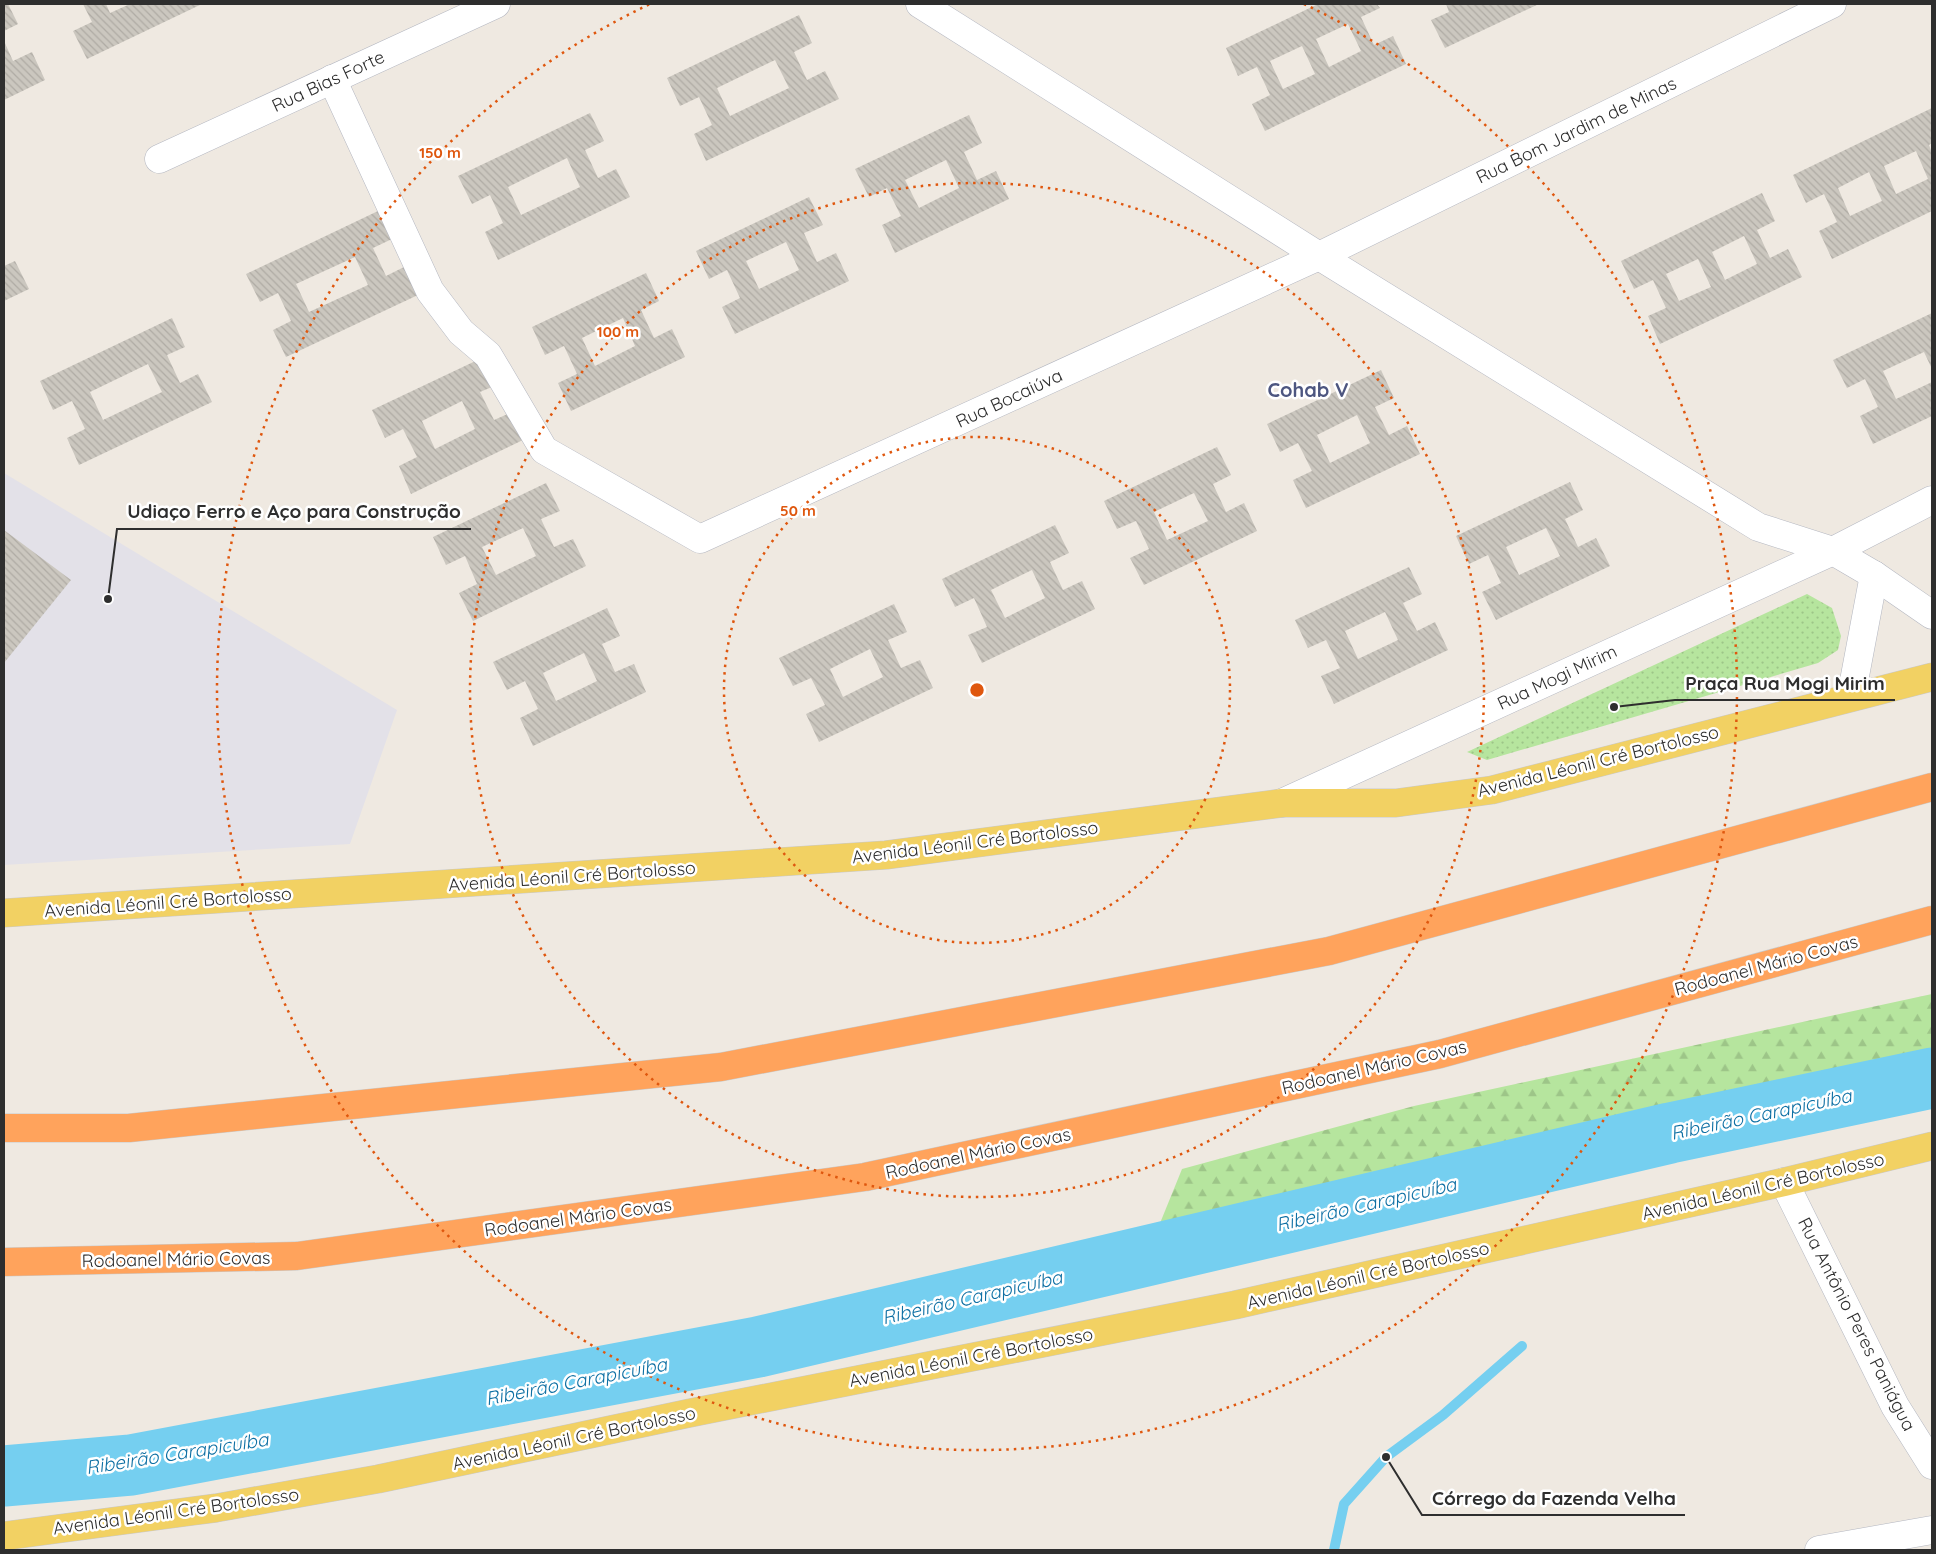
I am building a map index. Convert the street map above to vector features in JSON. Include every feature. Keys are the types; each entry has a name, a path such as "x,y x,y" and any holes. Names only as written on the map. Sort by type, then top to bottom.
{"highway":[{"path":"4,1128 130,1128 721,1067 1328,951 1932,787"},
{"name":"Rodoanel Mário Covas","path":"4,1262 297,1256 865,1177 1440,1054 1932,920"}],"main road":[{"name":"Avenida Léonil Cré Bortolosso","path":"4,913 886,855 1282,803 1396,802 1492,790 1932,677"},
{"name":"Avenida Léonil Cré Bortolosso","path":"4,1536 216,1508 378,1479 690,1413 1235,1305 1784,1182 1932,1146"}],"street":[{"name":"Rua Bias Forte","path":"159,159 496,4"},
{"path":"920,4 1319,256 1758,527 1833,551 1874,575 1932,615"},
{"name":"Rua Bom Jardim de Minas","path":"1319,256 1832,4"},
{"name":"Rua Bocaiúva","path":"332,79 430,292 461,332 488,355 544,450 700,539 1319,256"},
{"name":"Rua Mogi Mirim","path":"1282,803 1833,551 1932,500"},
{"path":"1851,697 1874,575"},
{"name":"Rua Antônio Peres Paniágua","path":"1784,1182 1895,1406 1932,1465"},
{"path":"1819,1550 1932,1530"}],"shaded area":[{"path":"4,473 397,710 350,844 4,865"}],"green space":[{"path":"1807,594 1832,608 1841,636 1838,650 1818,663 1487,760 1467,752"},
{"path":"1932,994 1932,1064 1156,1233 1182,1169 1414,1106"}],"building":[{"path":"4,4 8,4 18,24 4,31"},
{"path":"83,4 106,4 110,13 130,4 202,4 87,59 73,31 92,22"},
{"path":"1318,4 1377,4 1380,8 1361,17 1374,45 1393,36 1406,64 1265,131 1252,104 1270,95 1257,67 1238,76 1226,48","holes":["1348,24 1361,51 1329,67 1316,39","1302,46 1315,74 1283,89 1270,61"]},
{"path":"1446,4 1539,4 1445,48 1431,20 1449,12"},
{"path":"799,15 812,43 794,52 807,80 825,71 839,99 706,161 694,134 712,125 699,97 680,106 667,78","holes":["775,60 789,88 730,116 717,88"]},
{"path":"4,41 13,61 32,52 45,80 4,100"},
{"path":"1932,108 1932,143 1929,145 1932,153 1932,211 1832,259 1819,231 1837,222 1824,194 1806,203 1793,175","holes":["1916,151 1928,179 1896,194 1884,166","1869,172 1882,201 1850,216 1838,188"]},
{"path":"590,113 604,141 585,150 598,178 616,169 630,197 498,260 485,232 503,223 490,195 472,204 458,176","holes":["567,158 580,187 521,215 508,187"]},
{"path":"969,115 982,143 964,152 977,180 996,171 1009,199 895,253 882,225 901,216 887,188 869,197 855,169","holes":["946,160 959,188 919,208 905,180"]},
{"path":"1762,193 1775,221 1757,230 1770,258 1788,249 1802,277 1660,344 1648,316 1666,308 1653,280 1634,289 1621,261","holes":["1744,236 1757,264 1725,280 1712,252","1698,259 1711,287 1679,301 1666,274"]},
{"path":"809,197 823,225 804,233 817,262 836,253 849,281 735,334 722,307 740,298 727,270 709,279 696,251","holes":["786,242 799,270 759,289 746,261"]},
{"path":"378,211 392,239 373,248 386,276 404,267 418,295 286,357 273,330 291,321 278,293 260,302 246,274","holes":["355,257 368,285 309,312 296,284"]},
{"path":"15,261 29,289 4,301 4,266"},
{"path":"646,273 659,301 641,310 654,338 672,329 685,357 571,411 558,383 577,374 564,346 545,355 532,327","holes":["623,318 635,346 595,366 582,338"]},
{"path":"1932,313 1932,369 1924,352 1883,371 1896,399 1932,382 1932,416 1873,444 1860,416 1878,407 1865,379 1847,388 1833,360"},
{"path":"172,318 185,347 167,355 180,383 198,374 212,402 79,465 67,438 85,429 72,401 53,410 40,381","holes":["148,364 162,392 103,420 90,392"]},
{"path":"486,356 499,384 480,392 494,420 512,412 525,439 411,494 399,466 417,457 403,429 385,438 372,410","holes":["462,401 475,429 435,449 422,421"]},
{"path":"1381,370 1394,398 1375,407 1389,435 1407,426 1420,454 1306,508 1293,480 1312,471 1298,443 1280,452 1267,424","holes":["1357,415 1370,443 1330,463 1317,435"]},
{"path":"1217,447 1231,475 1213,484 1226,512 1244,503 1257,531 1144,585 1130,558 1149,549 1136,521 1117,529 1104,501","holes":["1194,493 1208,521 1167,540 1154,512"]},
{"path":"1570,482 1583,510 1565,519 1578,547 1596,538 1610,566 1496,620 1482,592 1501,583 1488,555 1469,564 1456,536","holes":["1546,528 1560,556 1519,575 1506,547"]},
{"path":"546,483 560,511 541,519 554,547 573,539 586,566 473,621 459,593 477,584 465,556 446,565 433,537","holes":["523,528 536,556 496,575 482,547"]},
{"path":"1055,525 1069,553 1050,562 1063,590 1082,581 1095,609 982,663 968,635 987,627 974,598 955,607 942,579","holes":["1032,570 1045,598 1005,618 991,590"]},
{"path":"4,530 71,580 4,663"},
{"path":"1409,567 1422,594 1403,603 1417,631 1435,622 1448,650 1334,704 1321,676 1340,668 1326,640 1308,648 1295,620","holes":["1385,612 1398,640 1358,659 1345,631"]},
{"path":"894,604 907,632 888,640 901,668 920,660 933,688 819,742 806,714 825,705 811,678 793,686 779,658","holes":["870,649 883,677 843,697 830,669"]},
{"path":"607,608 620,636 602,644 615,672 634,664 646,692 533,746 520,718 538,709 525,681 507,690 493,662","holes":["584,653 597,681 556,701 543,673"]}],"waterway":[{"name":"Ribeirão Carapicuíba","path":"4,1476 131,1465 758,1347 1670,1133 1932,1078"},
{"path":"1334,1550 1344,1504 1386,1457 1443,1415 1522,1346"}],"place":[{"name":"Udiaço Ferro e Aço para Construção","path":"108,599"},
{"name":"Praça Rua Mogi Mirim","path":"1614,707"},
{"name":"Córrego da Fazenda Velha","path":"1386,1457"}],"district":[{"name":"Cohab V","path":"1308,389"}]}
